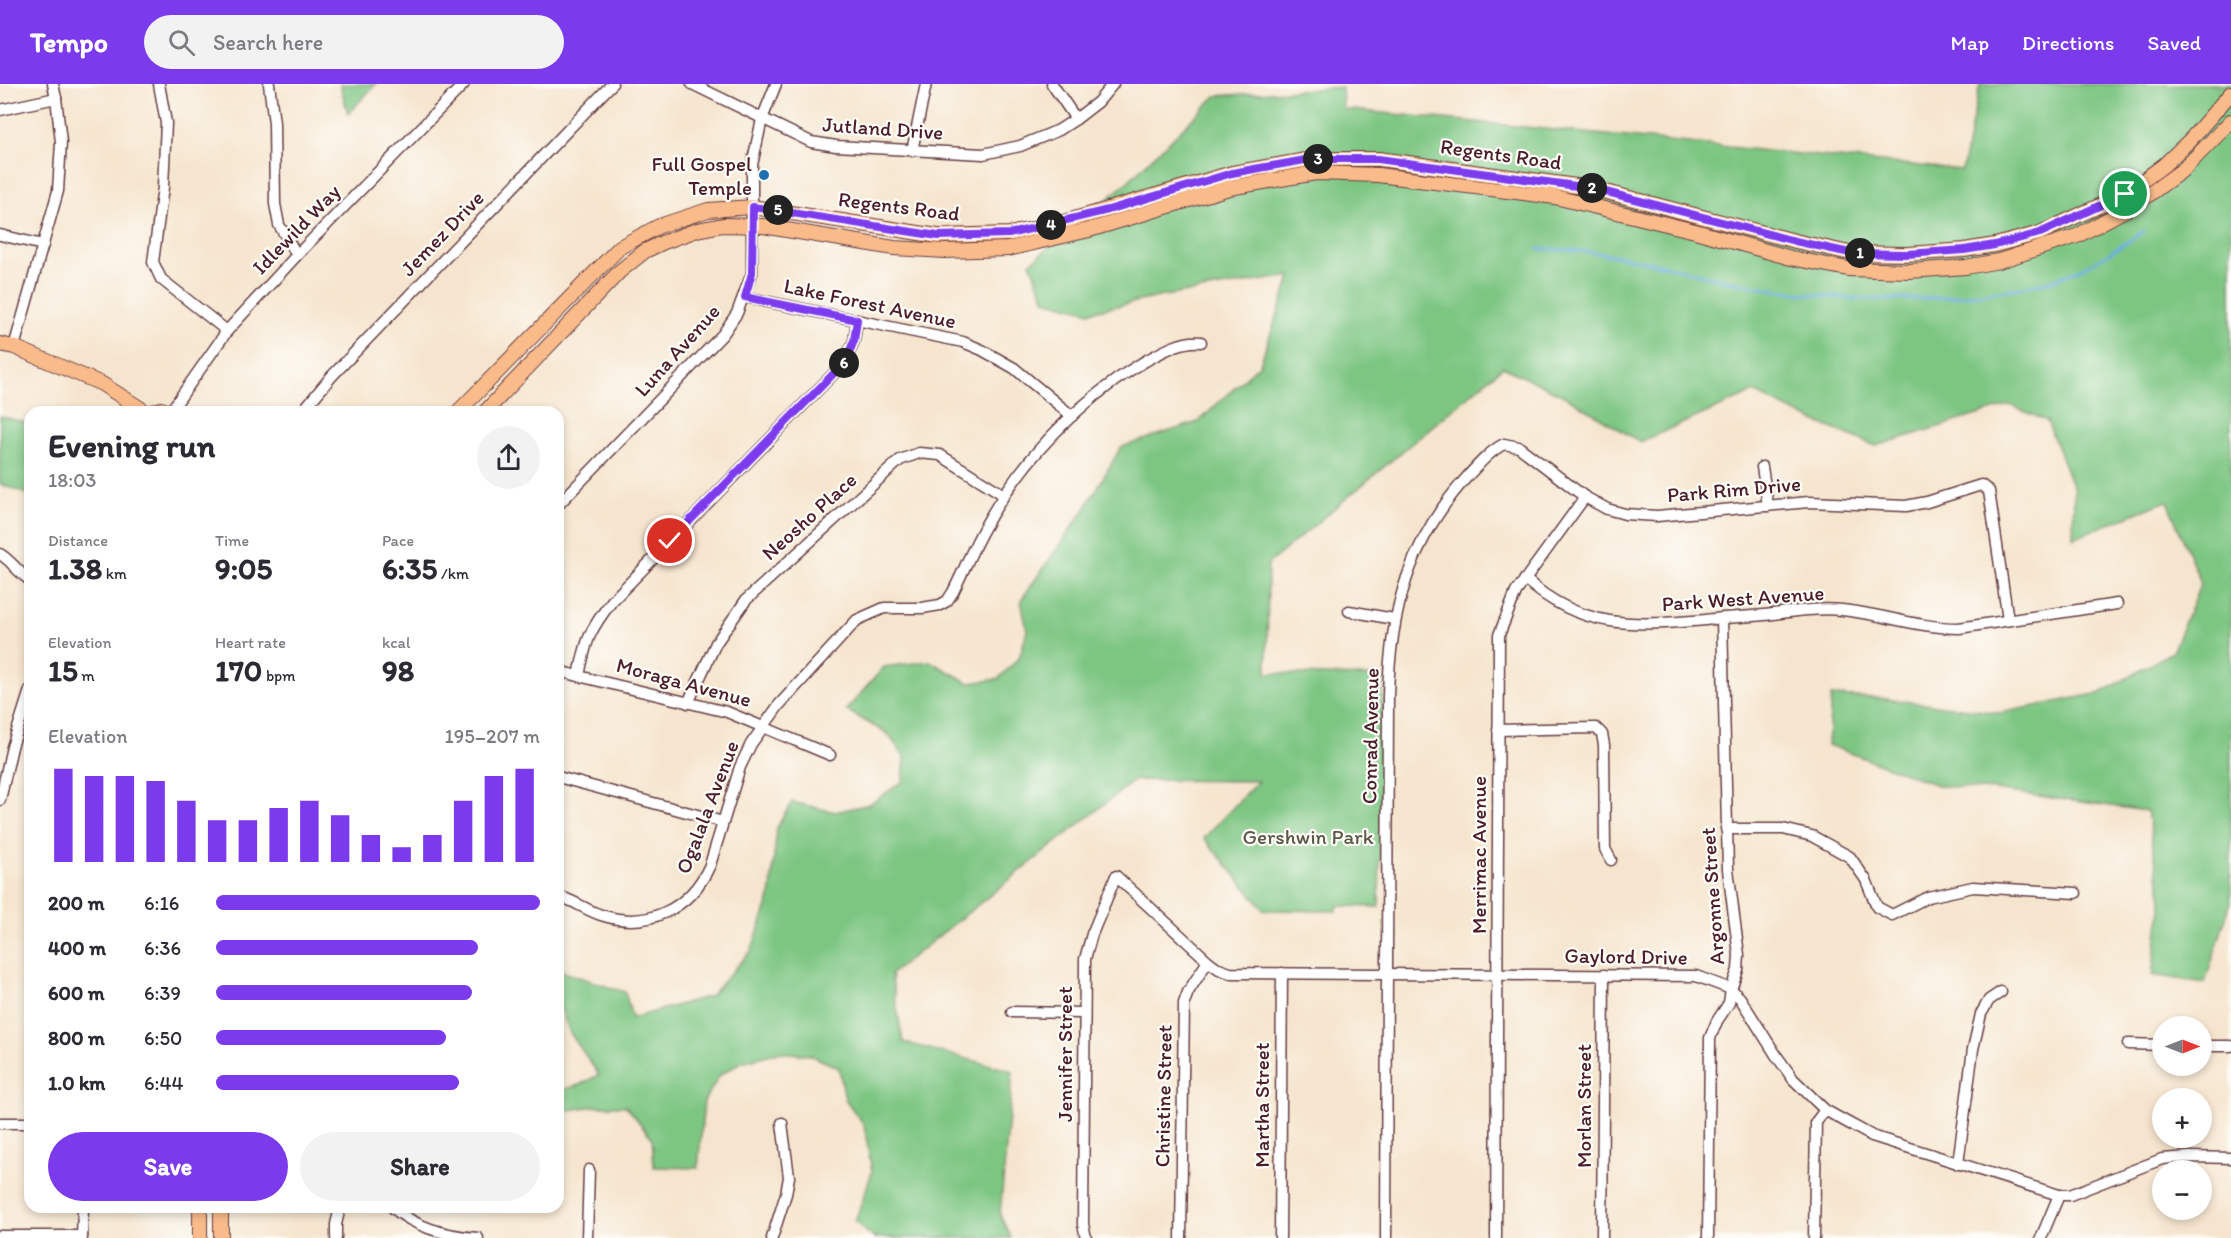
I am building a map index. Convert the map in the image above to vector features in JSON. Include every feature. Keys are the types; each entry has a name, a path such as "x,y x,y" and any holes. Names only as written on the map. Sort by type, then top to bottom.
{"main road":[{"name":"Regents Road","path":"464,406 620,247 659,226 708,210 753,207 938,236 1009,234 1088,215 1232,173 1311,159 1378,159 1591,188 1850,253 1907,254 1964,250 1995,245 2040,233 2125,194 2164,165 2191,139 2227,97"},
{"name":"Regents Road","path":"491,406 620,271 645,251 697,230 723,225 753,225 894,248 945,251 1008,249 1089,230 1229,188 1316,174 1378,175 1555,197 1695,231 1791,258 1848,268 1909,271 1966,267 2046,247 2077,236 2136,204 2184,169 2231,121"},
{"path":"7,345 102,384 137,406"},
{"path":"200,1213 200,1238"},
{"path":"221,1213 221,1238"}],"street":[{"path":"7,345 43,245 58,191 61,142 53,84"},
{"path":"159,84 166,123 164,187 153,262 161,279 227,331"},
{"path":"269,84 274,123 275,204 279,225 297,255"},
{"name":"Idlewild Way","path":"174,406 227,331 297,255 464,84"},
{"name":"Jemez Drive","path":"307,406 331,376 612,84"},
{"name":"Jutland Drive","path":"692,84 811,142 836,146 983,154 1020,146 1059,130 1098,102 1113,84"},
{"name":"Luna Avenue","path":"564,499 723,334 737,314 752,273 752,165 762,119 776,84"},
{"path":"912,151 926,84"},
{"path":"1052,84 1076,119"},
{"path":"0,110 56,98"},
{"path":"0,235 43,245"},
{"name":"Lake Forest Avenue","path":"745,297 963,342 1014,368 1072,416"},
{"path":"579,676 586,641 594,624 612,601 845,362 854,341 857,320"},
{"name":"Ogalala Avenue","path":"564,898 601,915 632,920 671,911 684,901 703,879 710,865 740,767 751,744 779,705 857,620 884,608 922,608 940,605 947,601 983,530 1005,495 1037,453 1072,416 1121,375 1162,352 1189,341 1201,342"},
{"name":"Park Rim Drive","path":"1498,447 1504,444 1519,447 1585,497 1626,514 1657,516 1809,502 1906,506 1927,502 1981,485 1989,491 2008,620"},
{"name":"Conrad Avenue","path":"1386,1238 1389,685 1394,619 1407,573 1430,526 1458,487 1498,447"},
{"name":"Neosho Place","path":"688,703 716,643 746,600 900,460 919,453 940,455 1005,495"},
{"path":"1762,467 1768,506"},
{"name":"Merrimac Avenue","path":"1496,1238 1499,635 1516,592 1524,579 1585,497"},
{"path":"0,554 8,559 24,577"},
{"name":"Park West Avenue","path":"1524,579 1569,610 1602,621 1647,625 1796,610 1842,610 1936,628 1959,628 2117,604"},
{"path":"1348,611 1394,619"},
{"name":"Argonne Street","path":"1708,1238 1710,1038 1717,1021 1729,1003 1738,970 1739,955 1728,869 1722,618"},
{"name":"Moraga Avenue","path":"564,672 727,712 830,755"},
{"path":"0,800 12,747 24,709"},
{"path":"1498,730 1596,728 1602,734 1605,849 1611,860"},
{"path":"564,779 723,822"},
{"path":"1726,829 1783,829 1812,836 1850,857 1866,880 1877,907 1892,915 1928,897 1973,887 2076,893"},
{"name":"Gaylord Drive","path":"1116,876 1208,961 1230,973 1696,976 1731,989"},
{"name":"Jennifer Street","path":"1086,1238 1083,1224 1084,959 1116,876"},
{"name":"Christine Street","path":"1181,1238 1184,1003 1188,992 1208,961"},
{"name":"Martha Street","path":"1280,1238 1282,973"},
{"name":"Morlan Street","path":"1602,1238 1604,975"},
{"path":"1731,989 1740,998 1793,1079 1825,1110 1872,1136 2059,1195 2070,1195 2162,1159 2231,1158"},
{"path":"1958,1164 1973,1048 1981,1014 1989,1000 2001,992"},
{"path":"1012,1012 1083,1013"},
{"path":"2128,1044 2152,1045"},
{"path":"2212,1046 2231,1046"},
{"path":"1814,1238 1816,1122 1825,1110"},
{"path":"772,1238 789,1177 782,1123"},
{"path":"0,1124 24,1124"},
{"path":"587,1238 588,1170"},
{"path":"2041,1238 2059,1195"},
{"path":"0,1236 82,1237 83,1213"},
{"path":"336,1238 339,1213"},
{"path":"404,1213 426,1228 462,1237 478,1238"}],"green space":[{"path":"340,84 376,84 348,114"},
{"name":"Gershwin Park","path":"1980,84 2231,84 2231,902 2205,983 2152,975 2162,900 2147,811 1994,790 1940,786 1828,745 1831,696 1878,698 2000,713 2101,693 2172,652 2201,583 2167,501 2073,538 2074,490 2047,421 2010,405 1876,446 1809,419 1754,392 1640,442 1568,398 1503,367 1268,564 1267,673 1383,677 1379,907 1337,906 1337,911 1264,910 1204,838 1258,781 1135,780 891,974 903,1042 1013,1071 1000,1215 1011,1238 874,1238 855,1222 872,1172 864,1125 845,1099 839,1068 810,1055 779,1052 741,1062 720,1075 704,1101 698,1168 654,1167 652,1138 626,1106 600,1106 564,1113 564,1089 599,1075 570,1033 564,1018 564,972 625,992 632,1018 710,996 751,951 770,898 777,827 792,802 835,812 870,804 903,781 905,758 888,734 846,710 884,667 930,661 969,683 998,679 1019,658 1027,631 1021,600 1085,509 1121,447 1198,422 1260,364 1291,276 1163,296 1089,312 1045,300 1030,263 1124,185 1216,96 1342,87 1343,109 1962,170"},
{"path":"0,416 24,422 24,493 0,484"}],"waterway":[{"path":"1538,249 1613,255 1797,293 1891,300 1954,297 2003,291 2047,282 2091,264 2144,231"}],"place":[{"name":"Full Gospel Temple","path":"764,175"}],"route":[{"path":"670,541 845,362 854,341 857,320 745,297 752,273 753,207 938,236 1009,234 1057,224 1232,173 1311,159 1378,159 1591,188 1850,253 1907,254 1964,250 1995,245 2040,233 2125,194"}]}
